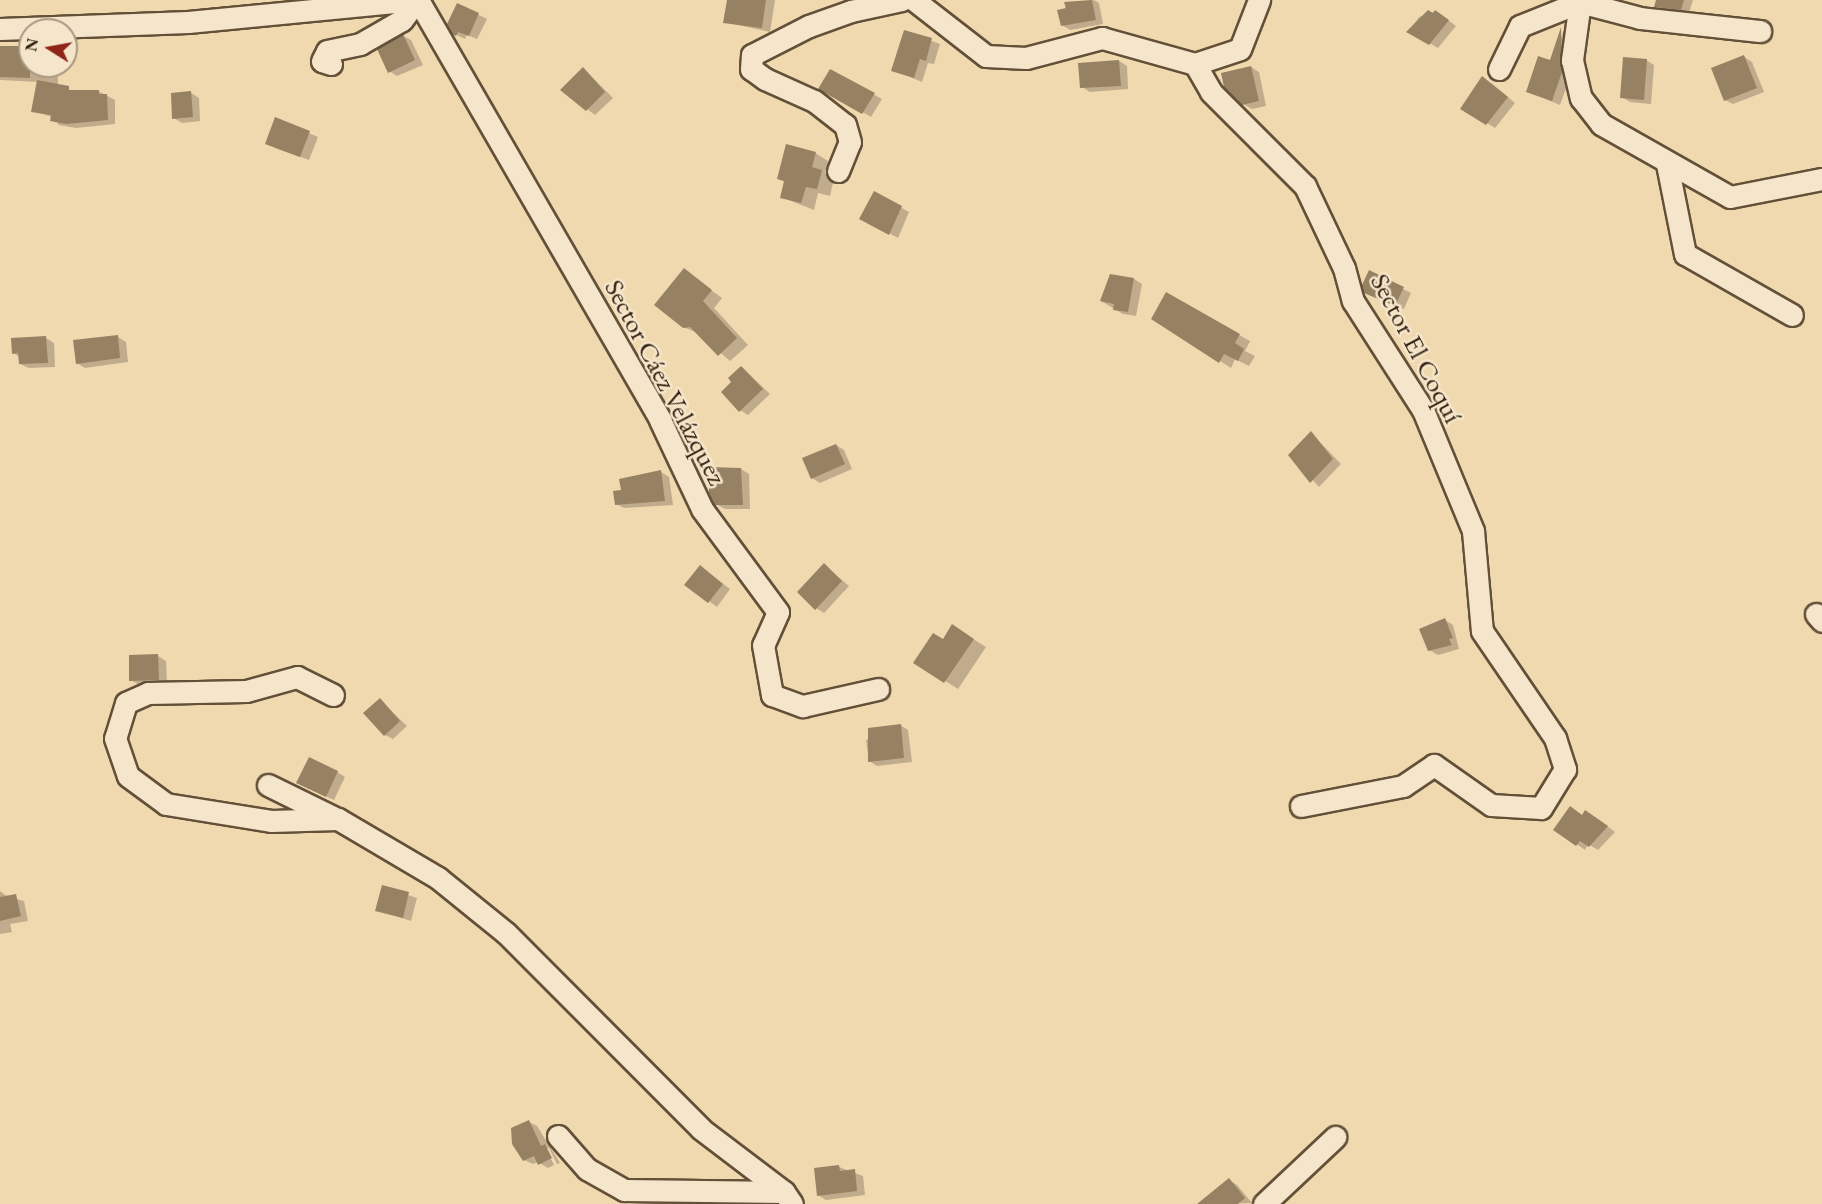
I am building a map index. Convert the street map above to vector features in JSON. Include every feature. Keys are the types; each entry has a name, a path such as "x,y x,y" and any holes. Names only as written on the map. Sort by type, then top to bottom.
{"street":[{"path":"188,22 202,14 264,0"},
{"path":"0,29 188,22 416,0"},
{"path":"331,64 322,61 327,51 360,44 402,20 416,0"},
{"name":"Sector Cáez Velázquez","path":"416,0 660,420 702,509 778,612 763,645 772,695 803,706 878,689"},
{"path":"838,171 850,142 845,125 814,101 765,79 751,69 752,55 830,19 902,0"},
{"path":"914,0 986,56 1026,58 1102,38 1195,64 1240,49 1259,0"},
{"path":"1499,69 1520,26 1580,2 1641,18 1760,31"},
{"path":"1580,2 1572,60 1581,98 1601,124 1667,164 1730,197 1822,179"},
{"name":"Sector El Coquí","path":"1195,64 1211,92 1305,186 1344,268 1353,301 1423,410 1473,531 1482,631 1555,738 1565,769 1541,808 1491,805 1434,765 1402,786 1301,806"},
{"path":"1667,164 1685,254 1792,315"},
{"path":"333,695 297,677 246,691 148,693 126,704 114,738 128,776 166,804 271,820 338,819"},
{"path":"268,785 338,819 438,878 506,933 701,1129 788,1198"},
{"path":"558,1136 587,1169 624,1190 788,1198"},
{"path":"1264,1204 1335,1137"}],"building":[{"path":"727,0 766,0 762,28 723,23"},
{"path":"1092,0 1096,20 1061,26 1057,10 1066,8 1064,2"},
{"path":"1656,0 1684,0 1681,10 1654,7"},
{"path":"457,3 479,13 469,36 458,32 456,36 452,34 447,24"},
{"path":"1428,10 1433,13 1435,10 1449,20 1429,45 1406,32"},
{"path":"1561,27 1562,72 1552,101 1526,92 1538,56 1550,60"},
{"path":"904,30 932,38 926,61 920,59 914,78 891,71"},
{"path":"403,34 415,60 388,73 377,49"},
{"path":"0,46 18,46 18,78 0,77"},
{"path":"1744,55 1757,88 1724,101 1711,68"},
{"path":"1623,57 1647,59 1644,100 1620,98"},
{"path":"1119,60 1121,86 1080,88 1078,63"},
{"path":"1251,66 1259,101 1242,105 1224,87 1221,73"},
{"path":"583,67 605,92 586,111 560,90"},
{"path":"830,69 875,93 862,114 818,89"},
{"path":"1482,76 1508,97 1486,125 1460,109"},
{"path":"37,80 69,86 69,90 99,90 99,94 107,94 108,120 66,124 50,121 51,115 31,112"},
{"path":"191,91 193,117 172,119 171,93"},
{"path":"275,117 310,131 300,157 265,144"},
{"path":"786,144 816,152 812,167 822,170 817,189 806,187 801,203 780,198 784,181 777,179"},
{"path":"874,191 902,206 889,235 859,219"},
{"path":"684,268 712,290 703,301 737,338 718,356 690,327 683,328 654,305"},
{"path":"1369,270 1404,287 1395,306 1364,293 1362,285"},
{"path":"1110,274 1134,278 1128,312 1113,310 1114,304 1100,301"},
{"path":"1166,292 1240,334 1235,343 1244,349 1238,361 1224,354 1219,363 1151,319"},
{"path":"118,335 120,358 76,364 73,340"},
{"path":"46,336 48,363 19,364 18,353 12,354 11,338"},
{"path":"741,366 763,389 739,412 721,392 731,382 728,378"},
{"path":"1311,431 1333,459 1310,483 1288,455"},
{"path":"836,444 845,464 811,479 802,458"},
{"path":"709,467 741,468 743,505 715,505 709,493"},
{"path":"661,470 665,501 615,505 613,491 621,490 619,479"},
{"path":"824,563 842,581 815,610 797,592"},
{"path":"700,565 723,584 708,603 684,585"},
{"path":"1445,618 1453,638 1449,639 1452,645 1428,651 1419,629"},
{"path":"952,624 974,639 944,683 913,663 933,633 943,639"},
{"path":"158,654 159,680 129,681 129,655"},
{"path":"380,698 400,721 384,736 363,713"},
{"path":"901,724 904,758 868,762 868,728"},
{"path":"309,757 338,771 326,797 296,783"},
{"path":"1570,806 1582,815 1585,810 1608,826 1589,847 1580,841 1576,846 1553,830"},
{"path":"382,885 409,892 403,918 375,911"},
{"path":"16,894 21,916 0,921 0,897"},
{"path":"529,1120 541,1146 545,1144 552,1158 538,1165 534,1156 523,1161 512,1144 511,1128"},
{"path":"839,1165 840,1171 855,1169 857,1191 817,1196 814,1168"},
{"path":"1229,1178 1245,1198 1238,1204 1197,1204"}]}
